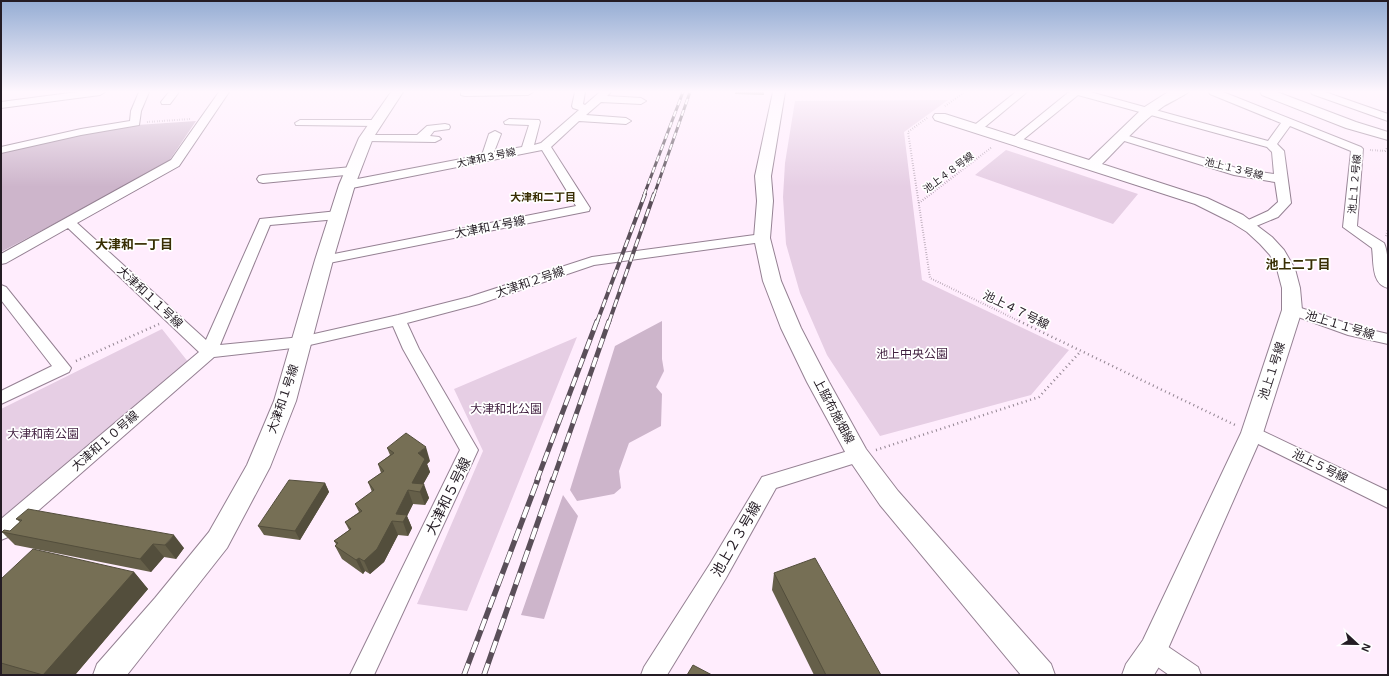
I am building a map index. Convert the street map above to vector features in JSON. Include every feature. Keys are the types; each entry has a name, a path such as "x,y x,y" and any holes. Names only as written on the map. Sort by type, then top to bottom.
{"street":[{"path":"1,150 81,132 132,124"},
{"path":"1,260 175,163 202,124"},
{"path":"305,124 371,131 420,139 435,139"},
{"name":"大津和１号線","path":"108,675 165,608 218,540 258,467 285,401 324,260 350,178 371,131 376,124"},
{"path":"527,148 535,124"},
{"path":"545,146 570,124"},
{"name":"上脇布施畑線","path":"773,124 763,176 765,201 762,238 772,281 791,328 818,382 858,455 889,498 1040,675"},
{"name":"池上１号線","path":"957,124 1201,201 1249,225 1268,241 1282,258 1290,278 1292,288 1292,310 1252,433 1153,650 1137,675"},
{"path":"976,129 983,124"},
{"path":"1009,139 1031,124"},
{"path":"1092,166 1135,124"},
{"path":"1195,124 1271,144 1286,124"},
{"name":"池上１２号線","path":"1294,124 1357,149 1350,226 1379,246 1383,280 1388,284"},
{"path":"1347,124 1388,136"},
{"path":"420,139 430,128 445,127"},
{"path":"487,157 495,134"},
{"name":"池上１３号線","path":"1122,137 1238,172 1281,179 1278,151 1271,144"},
{"name":"大津和３号線","path":"263,179 350,178 487,157 527,148 545,146"},
{"name":"大津和４号線","path":"324,260 584,208 545,146"},
{"path":"1249,225 1273,214 1284,203 1281,179"},
{"path":"301,342 209,352 265,222 338,215"},
{"name":"大津和１１号線","path":"69,222 209,352"},
{"name":"大津和２号線","path":"301,342 474,301 592,261 762,238"},
{"path":"1,290 63,368 1,398"},
{"name":"池上１１号線","path":"1292,310 1354,331 1388,339"},
{"name":"大津和５号線","path":"362,675 469,450 411,348 398,320"},
{"name":"大津和１０号線","path":"1,531 209,352"},
{"name":"池上５号線","path":"1252,433 1388,500"},
{"name":"池上２３号線","path":"653,675 718,571 769,482 858,455"},
{"path":"1153,650 1189,675"}],"path":[{"name":"池上４７号線","path":"923,124 908,132 930,278 1252,433"},
{"name":"池上４８号線","path":"919,203 1009,139"},
{"path":"63,368 172,318"},
{"path":"858,455 1039,398 1081,351"}],"green space":[{"name":"池上中央公園","path":"791,124 916,124 904,132 922,280 1069,350 1031,395 880,436 827,355 800,293 786,244 783,197 785,163"},
{"path":"1006,150 1138,194 1113,224 975,175"},
{"name":"大津和南公園","path":"162,329 189,363 1,523 1,409"},
{"name":"大津和北公園","path":"577,337 467,611 417,604 483,451 454,389"}],"shaded area":[{"path":"194,124 167,164 1,252 1,153 84,134 137,125"},
{"path":"662,321 662,359 664,371 656,387 662,394 661,426 629,443 619,471 621,488 614,494 577,501 570,490 615,346"},
{"path":"563,495 578,516 544,619 521,615"}],"building":[{"path":"406,433 426,447 418,453 425,459 412,483 424,484 420,492 408,490 396,514 407,515 403,522 392,521 377,549 364,561 359,558 356,560 335,546 338,543 334,541 351,529 345,522 362,511 355,504 374,490 368,482 384,471 378,464 394,453 387,448"},
{"path":"289,480 325,483 295,531 258,526"},
{"path":"28,509 174,535 165,545 153,544 140,559 2,532 4,530 10,531 22,520 16,519"},
{"path":"33,549 134,572 43,675 1,663 1,579"},
{"path":"815,558 881,675 826,675 774,573"},
{"path":"693,665 712,675 687,675"}],"railway":[{"path":"644,195 671,124"},
{"path":"654,195 679,124"},
{"path":"597,322 645,194"},
{"path":"609,322 654,194"},
{"path":"537,480 597,321"},
{"path":"553,480 609,321"},
{"path":"464,675 538,479"},
{"path":"484,675 553,479"}],"district":[{"name":"大津和二丁目","path":"543,197"},
{"name":"大津和一丁目","path":"134,244"},
{"name":"池上二丁目","path":"1298,264"}]}
